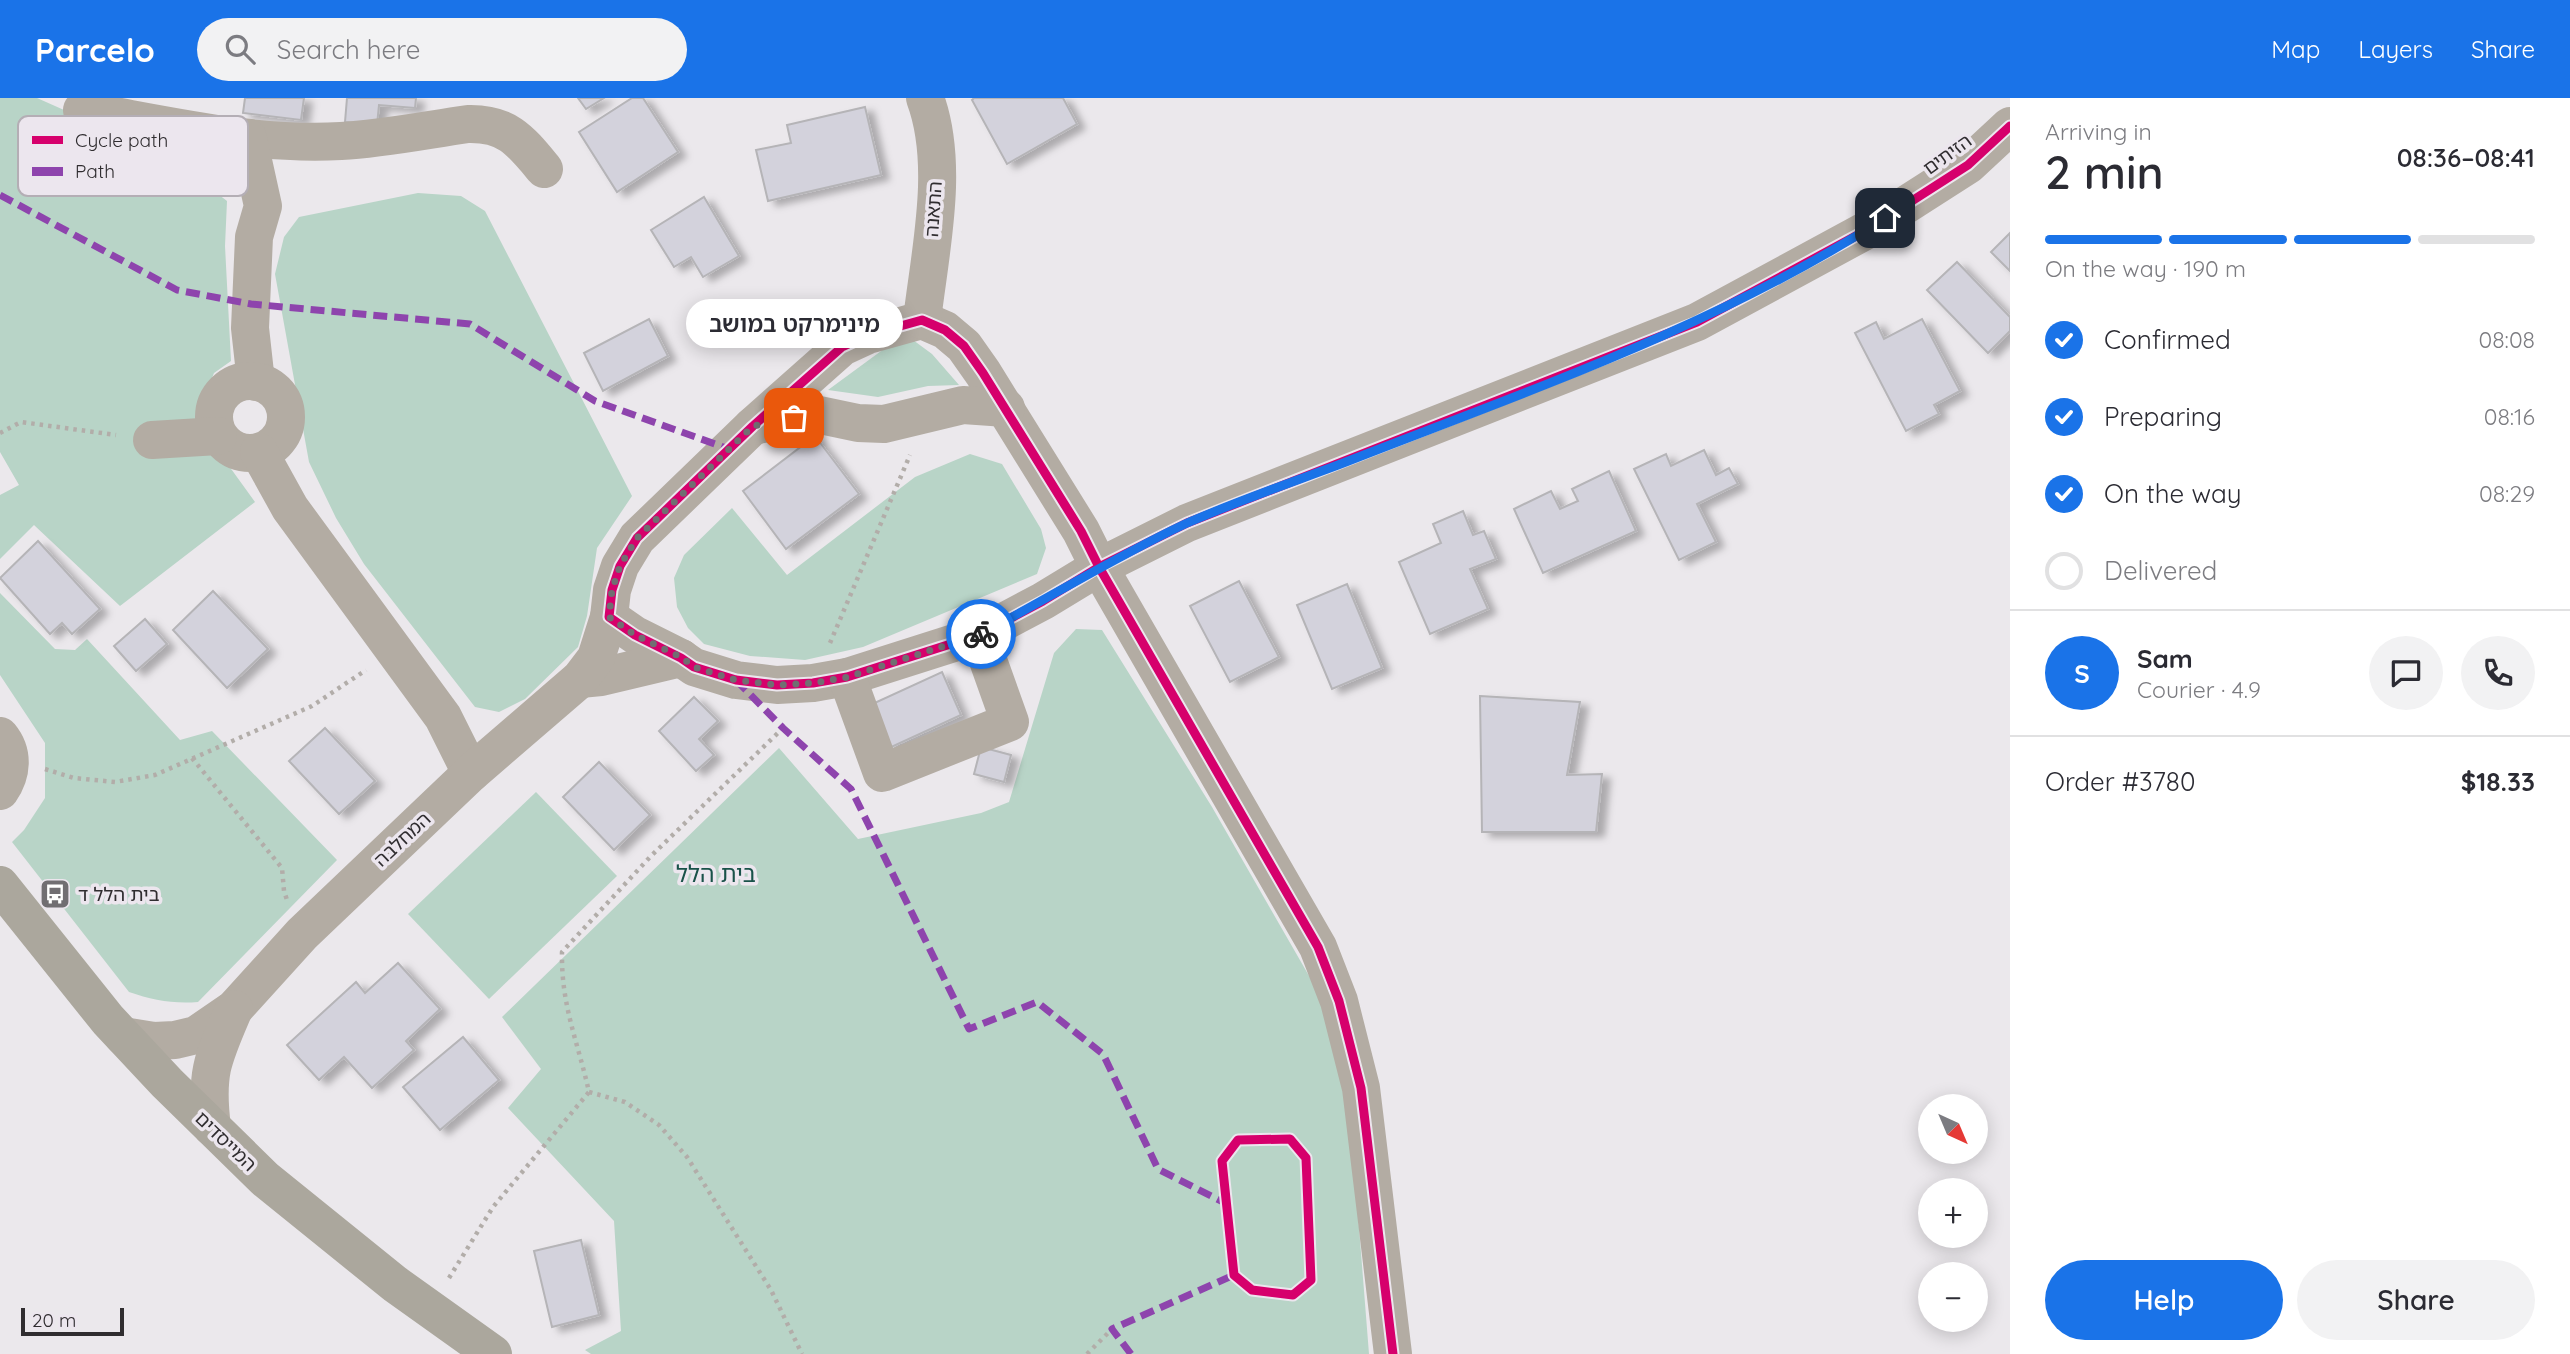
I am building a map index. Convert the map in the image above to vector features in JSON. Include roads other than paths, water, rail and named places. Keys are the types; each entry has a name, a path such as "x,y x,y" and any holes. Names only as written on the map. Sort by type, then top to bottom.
{"main road":[{"name":"המייסדים","path":"0,885 108,1020 265,1179 395,1284 493,1354"}],"street":[{"name":"התאנה","path":"922,320 936,201 935,147 925,98"},
{"path":"82,110 118,116"},
{"path":"256,382 250,328 254,237 263,206 248,138 342,141 486,123 512,133 544,169"},
{"name":"הזיתים","path":"622,626 681,657 694,667 736,680 777,685 830,680 979,635 1099,567 1187,523 1697,322 1865,231 1968,164 2010,126"},
{"path":"922,320 945,330 964,346 1006,408 1081,531 1099,567 1318,947 1339,1001 1361,1088 1393,1354"},
{"name":"המחלבה","path":"123,1036 154,1041 196,1035 234,1009 302,934 471,773 580,679 622,626 612,590 620,566 637,538 753,426 842,347 869,335 922,320"},
{"path":"256,382 267,385 277,393 286,416 284,428 270,447 259,452 236,451 218,436 214,414 217,402 223,392 233,385 256,382"},
{"path":"753,426 815,414 858,423 884,424 963,405 1006,408"},
{"path":"152,440 218,436"},
{"path":"259,452 290,508 443,717 471,773"},
{"path":"1043,601 1068,574 1075,561 1081,531"},
{"path":"830,680 882,773 1010,722 979,635"},
{"path":"580,679 601,677 681,657"},
{"name":"המחלבה","path":"212,1127 208,1090 210,1071 234,1009"}],"place":[{"name":"מינימרקט במושב","path":"794,418"},
{"name":"בית הלל ד","path":"55,894"}],"district":[{"name":"בית הלל","path":"716,873"}]}
